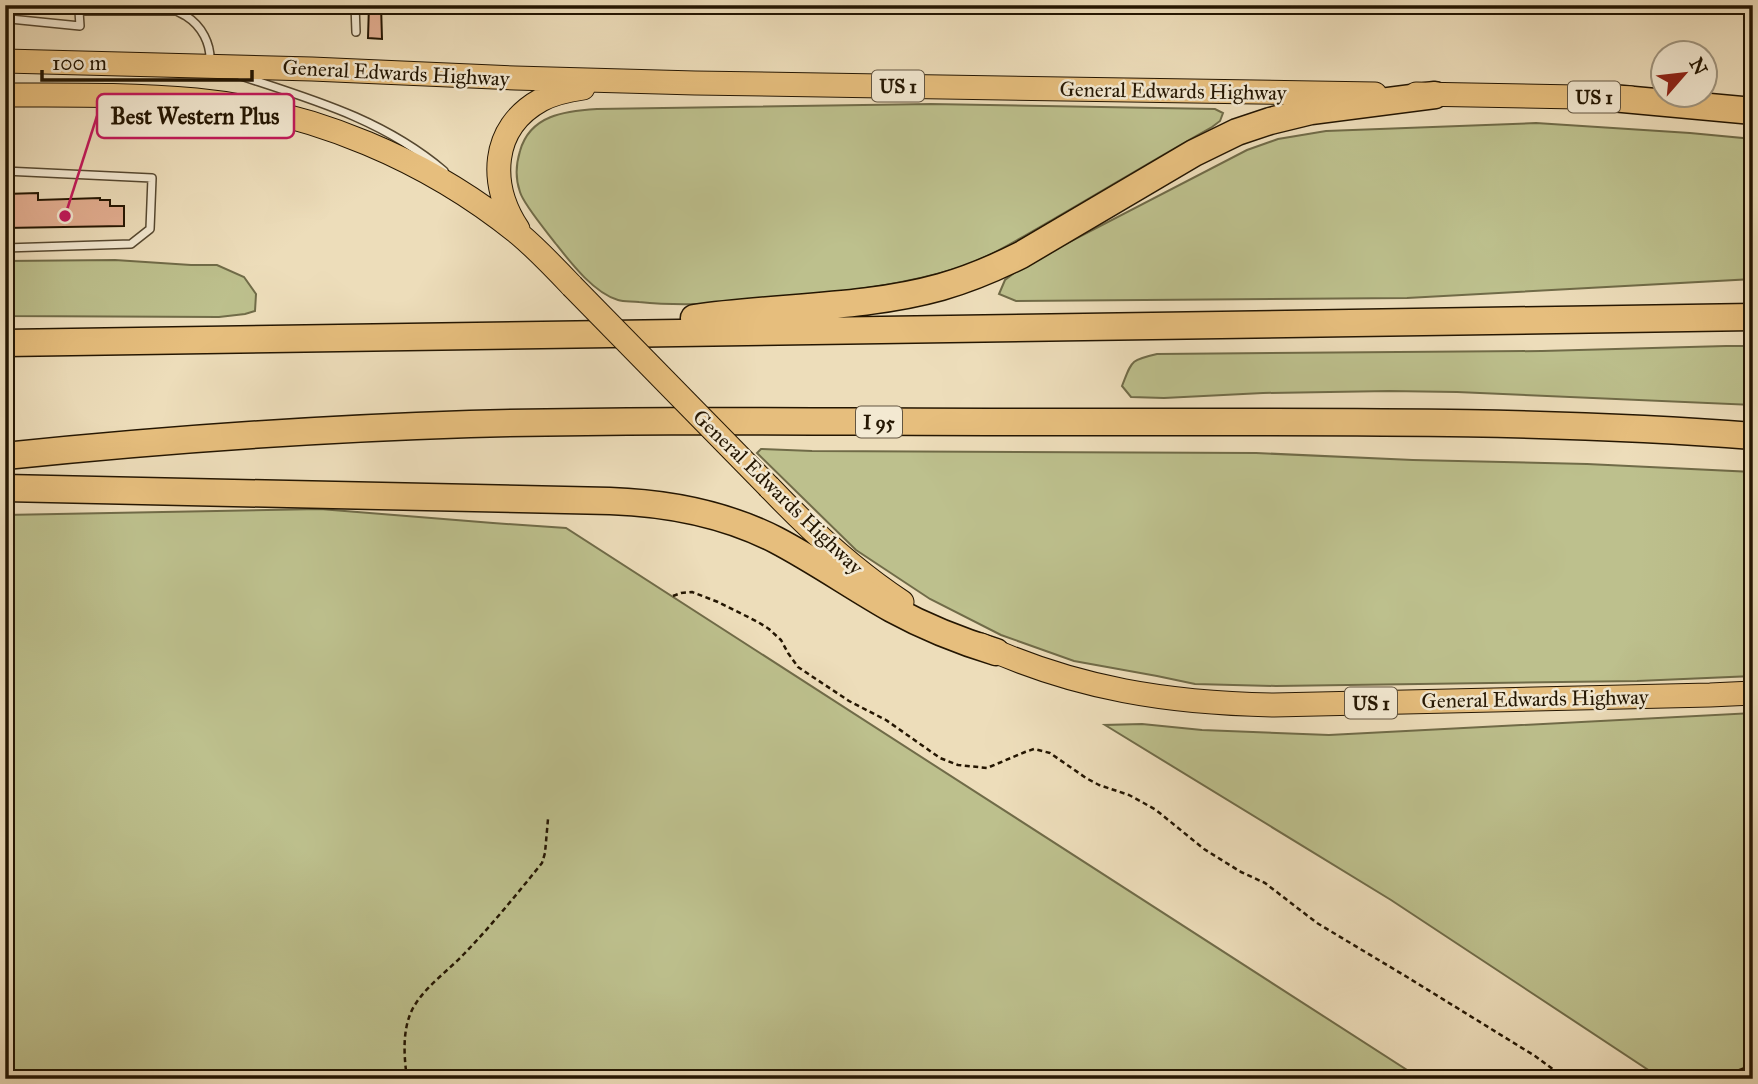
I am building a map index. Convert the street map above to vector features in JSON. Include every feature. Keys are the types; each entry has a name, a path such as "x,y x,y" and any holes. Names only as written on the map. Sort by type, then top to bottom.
{"highway":[{"path":"594,334 722,314 877,299 939,287 981,273 1021,255 1194,153 1237,132 1319,109 1434,95"},
{"path":"1612,98 1753,111"},
{"path":"5,343 1753,317"},
{"name":"I 95","path":"5,456 307,431 610,422 1446,424 1582,426 1753,436"},
{"path":"5,488 618,501 666,505 721,518 763,534 910,618 964,642 996,652"}],"main road":[{"name":"General Edwards Highway","path":"5,61 695,83 1753,99"},
{"path":"529,243 509,212 502,195 498,162 512,125 523,113 542,100 574,90 612,85 695,83"},
{"name":"General Edwards Highway","path":"5,94 171,98 270,112 319,126 386,152 432,175 477,203 529,243 822,540 862,574 926,617 996,652 1044,671 1119,691 1225,704 1753,693"}],"lane":[{"path":"355,5 356,32"},
{"path":"5,16 10,19 80,26 79,8 174,8 189,18 204,35 209,48 210,66 331,106 377,126 436,164 477,203"},
{"path":"5,171 152,178 150,229 131,244 5,247"}],"path":[{"path":"673,596 692,592 758,622 781,640 798,667 849,701 886,720 940,758 958,765 987,768 1034,749 1050,753 1099,785 1142,802 1204,849 1265,883 1317,923 1516,1044 1566,1079"},
{"path":"407,1079 405,1028 413,1009 425,991 464,954 542,863 548,819"},
{"path":"1715,1079 1753,1065"}],"green space":[{"path":"931,104 1215,109 1223,113 1220,121 1212,127 1018,240 958,268 885,285 760,300 669,304 623,301 609,296 600,291 562,252 526,204 517,182 520,151 532,130 550,117 573,111"},
{"path":"1536,123 1753,139 1753,279 1407,298 1016,301 999,294 1005,280 1023,266 1247,150 1278,139 1326,131"},
{"path":"115,260 217,265 244,277 256,294 255,311 219,317 5,316 5,261"},
{"path":"1753,346 1753,405 1389,391 1164,398 1131,397 1122,386 1133,363 1157,354 1542,351"},
{"path":"761,449 1256,453 1753,472 1753,676 1637,681 1276,686 1195,684 1074,661 1001,635 930,599 856,550 757,453"},
{"path":"320,509 566,528 1421,1079 5,1079 5,515"},
{"path":"1753,713 1753,1079 1662,1079 1391,900 1105,725 1142,724 1202,730 1329,735"}],"building":[{"path":"369,5 381,5 382,39 368,38"},
{"path":"38,193 38,200 110,200 110,206 124,206 124,226 5,228 5,194"}],"place":[{"name":"Best Western Plus","path":"65,216"}]}
